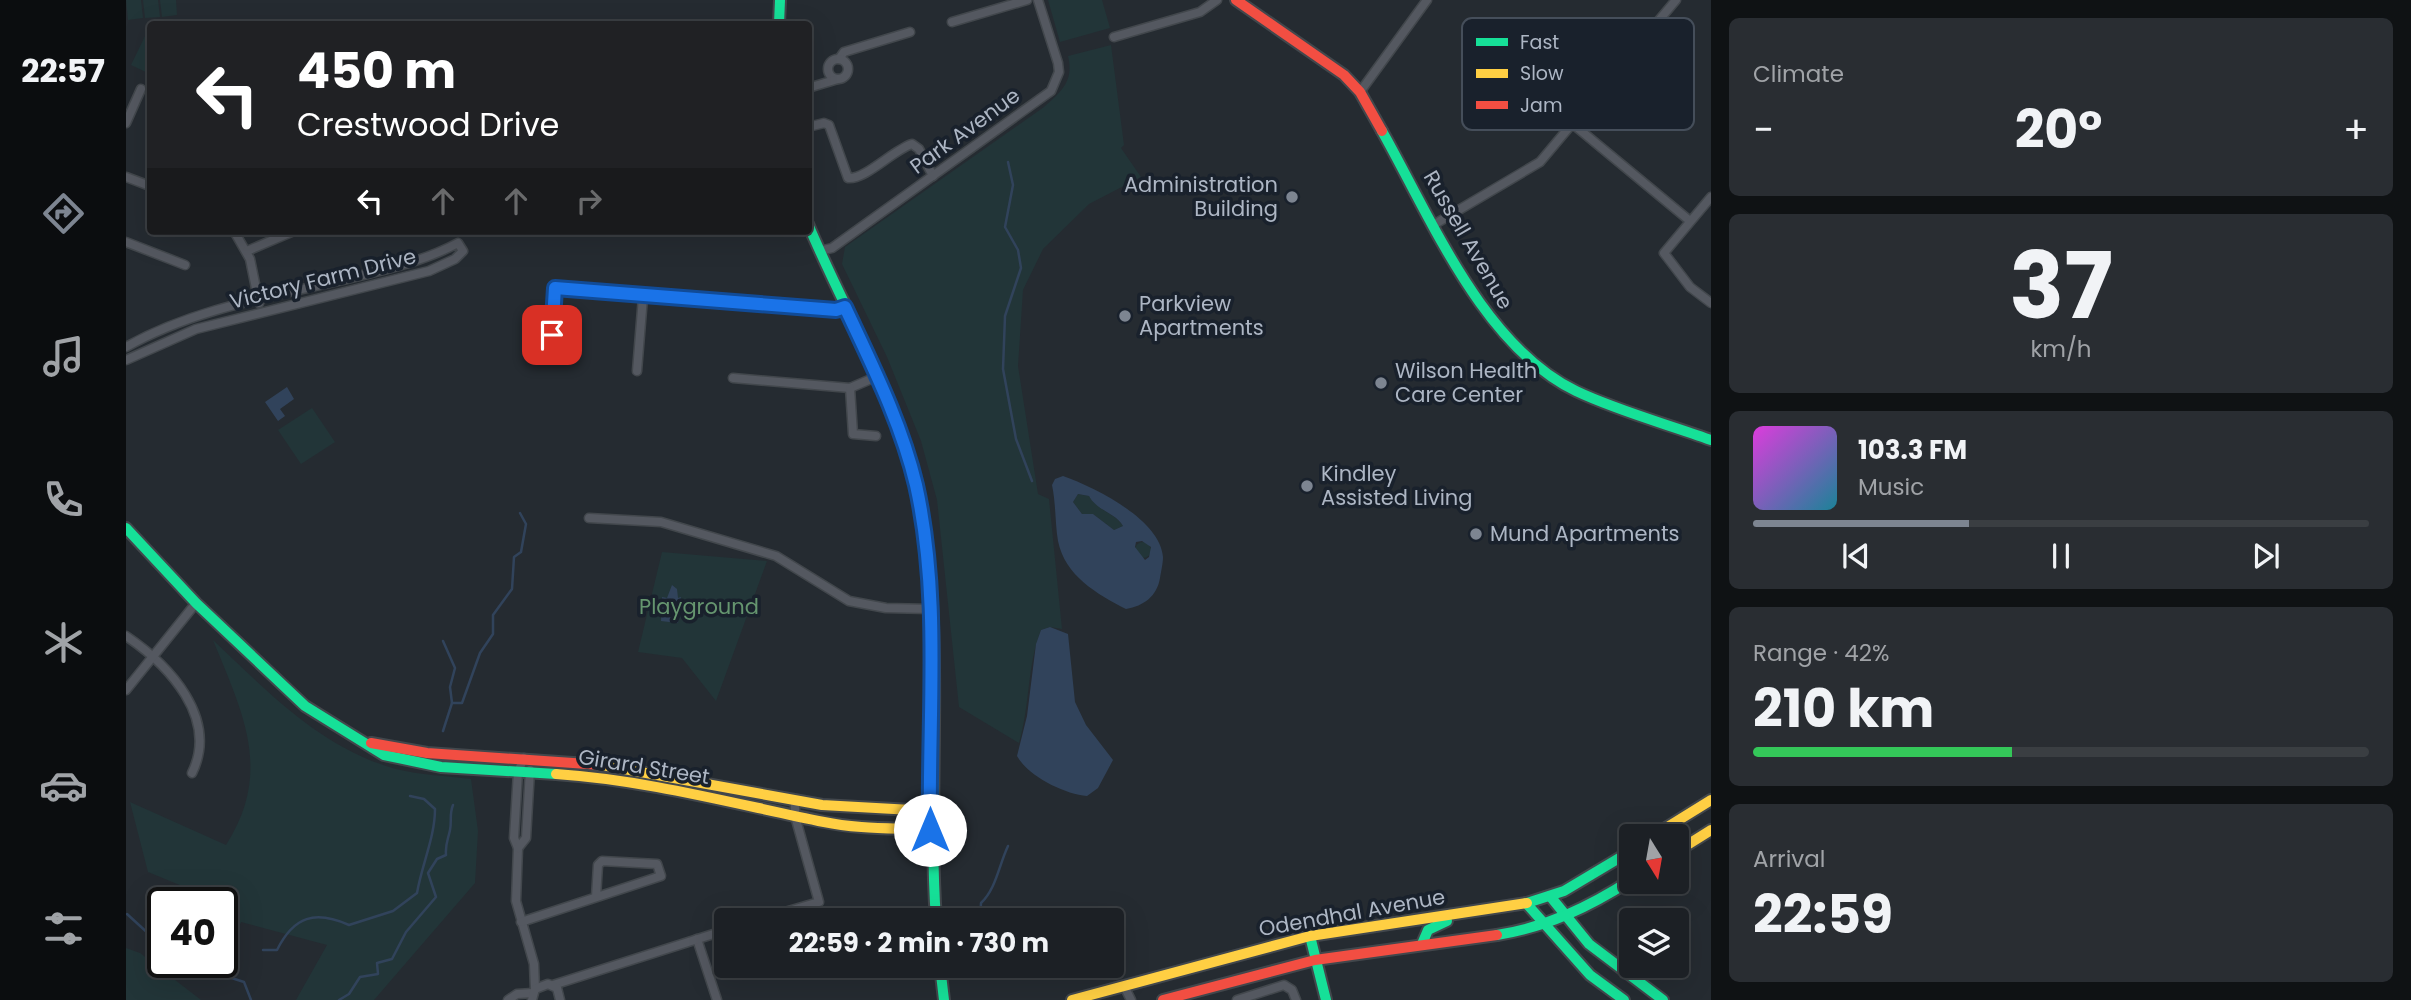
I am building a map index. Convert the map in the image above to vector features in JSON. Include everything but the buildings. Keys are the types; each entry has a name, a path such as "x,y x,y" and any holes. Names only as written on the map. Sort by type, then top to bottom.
{"street":[{"path":"779,21 780,0"},
{"path":"952,22 1027,0"},
{"name":"Park Avenue","path":"819,251 832,248 1055,85 1058,63 1038,0"},
{"path":"1114,37 1200,12 1217,0"},
{"name":"Russell Avenue","path":"1236,0 1344,75 1360,92 1481,308 1508,341 1542,370 1595,399 1711,440"},
{"path":"1360,92 1427,0"},
{"path":"1661,18 1676,0"},
{"path":"838,79 831,76 829,67 833,60 839,59 844,52 910,32"},
{"path":"812,87 844,76 848,68 839,59"},
{"path":"126,123 141,89"},
{"path":"812,126 824,123 829,125 848,178 858,177 898,150 912,144 919,149 933,176"},
{"path":"1434,224 1530,170 1569,130"},
{"path":"1580,130 1690,221"},
{"path":"126,177 147,185"},
{"path":"1711,197 1664,253 1690,287 1711,303"},
{"path":"812,234 897,423 915,484 924,530 930,609 930,830 935,908"},
{"path":"237,235 247,251 261,310"},
{"path":"247,251 285,235"},
{"path":"126,242 185,265"},
{"name":"Victory Farm Drive","path":"126,346 153,331 258,298 411,263 458,243 463,251 455,259 414,275 261,310 195,329 126,360"},
{"path":"551,359 555,288 643,297 836,310 845,307"},
{"path":"636,371 643,297"},
{"path":"733,378 849,388 878,376"},
{"path":"849,388 853,434 876,436"},
{"path":"589,517 661,522 776,556 849,601 886,608 930,609"},
{"name":"Girard Street","path":"126,528 196,603 305,706 384,755 414,762 600,777 765,807 826,822 930,830"},
{"path":"126,690 196,603"},
{"path":"126,636 152,655 176,678 194,713 200,744 192,773"},
{"name":"Girard Street","path":"355,739 426,754 524,758 630,768 852,809 930,811"},
{"path":"524,758 518,772 514,838 518,848 516,901 534,964 534,994"},
{"path":"518,848 526,838 531,773 524,758"},
{"path":"795,800 795,816 819,902 799,908"},
{"path":"1672,824 1711,800"},
{"path":"1689,844 1711,830"},
{"name":"Odendhal Avenue","path":"1072,1000 1310,936 1491,910 1550,896 1619,858"},
{"path":"521,922 661,876 657,864 602,861 598,865 596,897"},
{"name":"Odendhal Avenue","path":"1163,1000 1315,960 1502,934 1543,924 1590,907 1619,888"},
{"path":"1550,896 1565,917 1597,951 1663,1000"},
{"path":"1526,902 1590,975 1625,1000"},
{"path":"1422,944 1428,930 1436,924 1491,910"},
{"path":"508,1000 517,994 534,994 550,985 714,934"},
{"path":"1310,936 1326,1000"},
{"path":"697,939 717,1000"},
{"path":"534,964 560,998 575,977"},
{"path":"941,978 944,1000"},
{"path":"1124,985 1124,1000"},
{"path":"1124,985 1131,1000"},
{"path":"1237,1000 1284,985 1292,990 1296,1000"},
{"path":"508,1000 516,1000"}],"green space":[{"path":"126,0 141,0 143,18 128,20"},
{"path":"143,0 158,0 160,17 145,18"},
{"path":"160,0 176,0 177,15 162,17"},
{"path":"1048,0 1102,0 1110,28 1060,42"},
{"path":"147,32 147,73 131,65"},
{"path":"1111,45 1124,145 1121,148 1141,177 1089,204 1043,249 1023,290 1018,366 1038,494 1049,499 1062,629 1050,627 1041,630 1036,643 1019,743 959,707 937,500 921,441 887,357 842,264 845,247 1044,107 1068,79 1068,56"},
{"path":"312,408 335,442 301,464 278,430"},
{"path":"1078,494 1089,496 1123,526 1114,530 1093,514 1082,514 1073,502"},
{"path":"1140,542 1146,542 1151,550 1149,556 1140,558 1135,553 1135,547"},
{"name":"Playground","path":"662,552 767,561 716,701 682,658 638,652"},
{"path":"213,640 297,716 344,747 369,760 396,769 471,779 478,831 475,883 374,1000 296,1000 327,945 241,922 238,929 238,887 185,887 148,872 130,802 226,845 240,818 248,792 250,767 243,718"},
{"path":"126,948 147,958 147,978 172,978 201,1000 126,1000"}],"water":[{"path":"287,387 294,399 280,409 285,416 278,421 265,402"},
{"path":"1063,476 1107,496 1124,506 1150,530 1159,543 1163,557 1156,590 1149,599 1126,609 1104,597 1075,574 1058,541 1052,485 1055,479","holes":["1078,494 1089,496 1123,526 1114,530 1093,514 1082,514 1073,502","1142,541 1151,547 1149,557 1145,560 1135,547 1136,542"]},
{"path":"672,585 677,589 678,598 681,597 678,623 661,621 662,597 667,598"},
{"path":"1050,627 1068,634 1075,702 1086,725 1113,760 1098,788 1087,796 1068,792 1048,783 1029,770 1017,756 1027,716 1036,644 1041,630"}],"waterway":[{"path":"1008,162 1013,185 1005,227 1018,250 1021,268 1005,316 1003,369 1016,439 1032,481"},
{"path":"443,731 452,703 462,703 480,653 493,634 493,615 512,589 514,557 521,552 526,524 520,513"},
{"path":"443,641 455,668 450,687 452,703"},
{"path":"263,950 277,950 291,930 307,919 326,918 349,925 393,911 417,893 433,830 435,809 424,799 410,796"},
{"path":"339,1000 349,994 360,977 378,974 377,963 392,959 406,932 436,897 428,873 437,859 446,855 453,805"},
{"path":"981,908 981,903 994,884 1008,846"},
{"path":"127,914 147,932"},
{"path":"232,978 244,982 251,1000"}],"traffic: fast":[{"path":"779,21 780,0"},
{"path":"1382,131 1462,277 1513,344 1543,370 1576,391 1711,440"},
{"path":"812,233 868,352 895,417 916,484 926,538 934,646 936,908"},
{"path":"126,528 196,603 305,706 384,755 441,767 556,774"},
{"path":"1527,903 1564,891 1619,858"},
{"path":"1497,935 1533,927 1567,915 1619,887"},
{"path":"1550,896 1589,944 1663,1000"},
{"path":"1526,903 1590,975 1624,1000"},
{"path":"1422,944 1428,930 1447,921"},
{"path":"1310,936 1326,1000"},
{"path":"941,978 944,1000"}],"traffic: slow":[{"path":"602,765 822,805 930,811"},
{"path":"556,774 657,787 837,824 930,830"},
{"path":"1672,824 1711,800"},
{"path":"1689,844 1711,830"},
{"path":"1072,1000 1310,936 1527,903"}],"traffic: jam":[{"path":"1236,0 1344,75 1360,92 1382,131"},
{"path":"371,743 427,753 602,765"},
{"path":"1163,1000 1315,960 1497,935"}],"place":[{"name":"Administration Building","path":"1292,197"},
{"name":"Parkview Apartments","path":"1125,316"},
{"name":"Wilson Health Care Center","path":"1381,383"},
{"name":"Kindley Assisted Living","path":"1307,486"},
{"name":"Mund Apartments","path":"1476,534"}],"route":[{"path":"552,335 555,288 643,297 836,310 845,307 897,423 921,509 930,609 930,830"}]}
